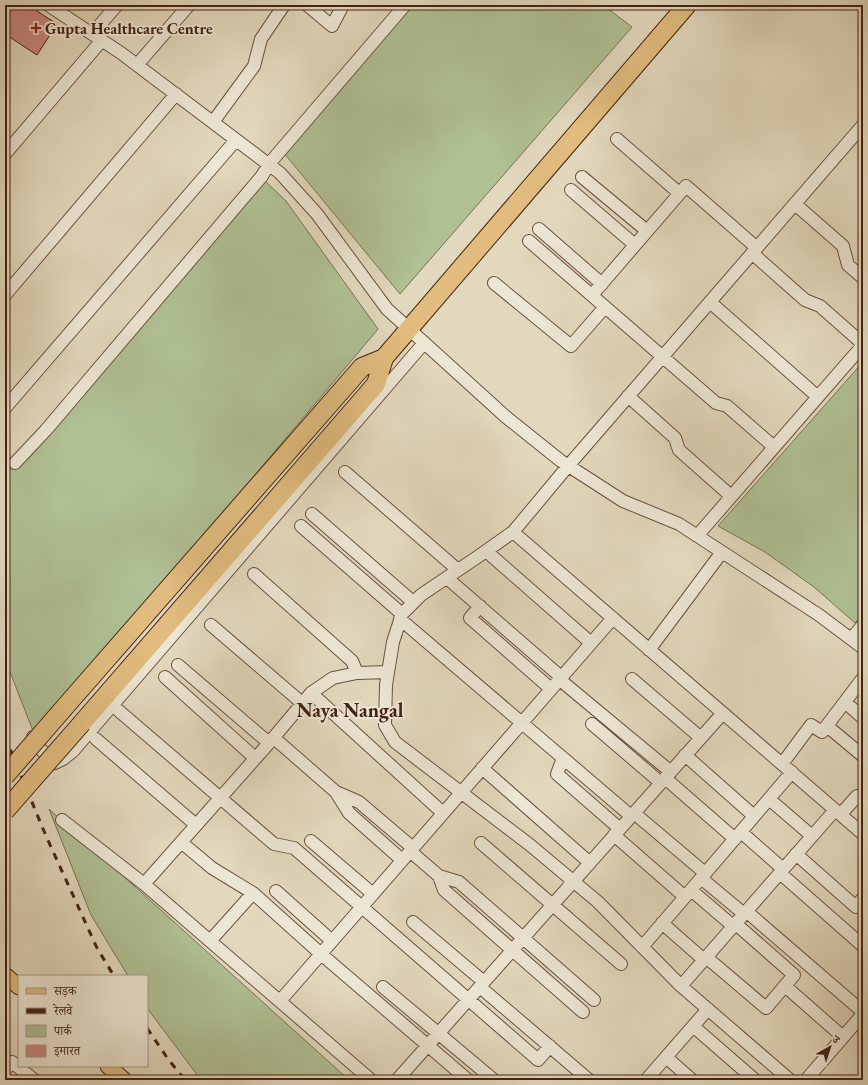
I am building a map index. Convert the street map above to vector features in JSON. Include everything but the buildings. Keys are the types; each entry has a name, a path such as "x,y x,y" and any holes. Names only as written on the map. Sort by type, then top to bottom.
{"highway":[{"path":"5,811 376,384 384,358 687,5"},
{"path":"5,776 362,367 384,358"}],"main road":[{"path":"5,975 18,986"},
{"path":"109,1067 124,1080"}],"street":[{"path":"48,5 137,65 280,173 316,214 386,309 506,417 568,466 623,501 679,524 819,615 863,648"},
{"path":"5,154 97,37 117,5"},
{"path":"137,65 189,5"},
{"path":"213,122 254,66 261,40 284,5"},
{"path":"308,5 332,26 343,5"},
{"path":"15,463 46,430 262,176 269,164 405,5"},
{"path":"5,295 176,94"},
{"path":"790,1080 681,986 598,902 574,881 530,845 395,742 385,725 386,685 393,642 401,616 421,595 513,532 628,396 863,125"},
{"path":"617,139 679,194"},
{"path":"5,408 236,140"},
{"path":"582,177 647,231"},
{"path":"592,295 686,186 804,300 820,306 863,345 697,536"},
{"path":"570,190 635,245"},
{"path":"795,204 843,246 848,265 863,278"},
{"path":"539,229 602,284"},
{"path":"529,241 716,403 728,406 774,447"},
{"path":"494,283 571,346 605,307"},
{"path":"710,302 818,397"},
{"path":"358,372 339,381 33,733 32,742 55,762 63,759 72,751 424,343"},
{"path":"370,406 373,387"},
{"path":"628,396 675,438 680,450 732,496"},
{"path":"345,472 458,570"},
{"path":"312,514 413,602"},
{"path":"301,526 563,758 633,815 863,1013 806,1080"},
{"path":"513,532 863,834"},
{"path":"486,551 591,643"},
{"path":"649,650 722,552"},
{"path":"254,574 352,661 357,673"},
{"path":"447,578 560,678 665,778"},
{"path":"480,606 470,618 551,689"},
{"path":"280,1001 613,618"},
{"path":"211,625 302,703"},
{"path":"851,639 863,626"},
{"path":"178,665 336,792 359,802 408,853"},
{"path":"144,884 311,693 333,678 357,673 388,672"},
{"path":"166,677 255,758"},
{"path":"782,764 811,725 822,732 863,678"},
{"path":"632,679 701,738"},
{"path":"311,693 443,813"},
{"path":"845,702 863,718"},
{"path":"119,711 274,844 294,848 361,908 538,1060 550,1046"},
{"path":"397,1080 723,713"},
{"path":"592,724 665,778 782,871 863,946"},
{"path":"827,726 863,756"},
{"path":"376,752 391,736"},
{"path":"96,739 196,825"},
{"path":"685,756 754,816"},
{"path":"563,758 557,774 617,832 688,893 734,925 794,975 766,1008 662,923"},
{"path":"482,768 590,863"},
{"path":"642,947 792,772"},
{"path":"336,792 349,813 439,876 459,882 524,937 594,1000"},
{"path":"681,986 812,836 857,796 863,801"},
{"path":"769,799 812,836"},
{"path":"62,820 144,884 371,1080"},
{"path":"311,841 373,894"},
{"path":"181,842 212,868 253,893 321,954 468,1080"},
{"path":"481,843 621,964"},
{"path":"796,854 856,907 863,898"},
{"path":"439,876 444,890 583,1012"},
{"path":"276,892 332,941"},
{"path":"210,941 253,893"},
{"path":"413,922 589,1080"},
{"path":"785,986 843,1037"},
{"path":"383,987 494,1080"},
{"path":"662,1080 649,1076 708,1009"},
{"path":"693,1026 755,1080"},
{"path":"666,1057 692,1080"},
{"path":"5,1070 12,1062 18,1067"},
{"path":"18,1067 34,1080"}],"green space":[{"path":"413,5 603,5 632,27 400,294 284,153"},
{"path":"262,178 286,201 378,329 35,736 5,659 5,467"},
{"path":"863,362 863,614 855,623 814,587 765,552 718,526"},
{"path":"49,809 349,1080 201,1080 148,1009 148,975 127,975 91,915"}],"railway":[{"path":"5,737 46,836 97,948 113,975"},
{"path":"148,1029 168,1059 185,1080"}],"place":[{"name":"Gupta Healthcare Centre","path":"36,28"}],"district":[{"name":"Naya Nangal","path":"350,710"}]}
